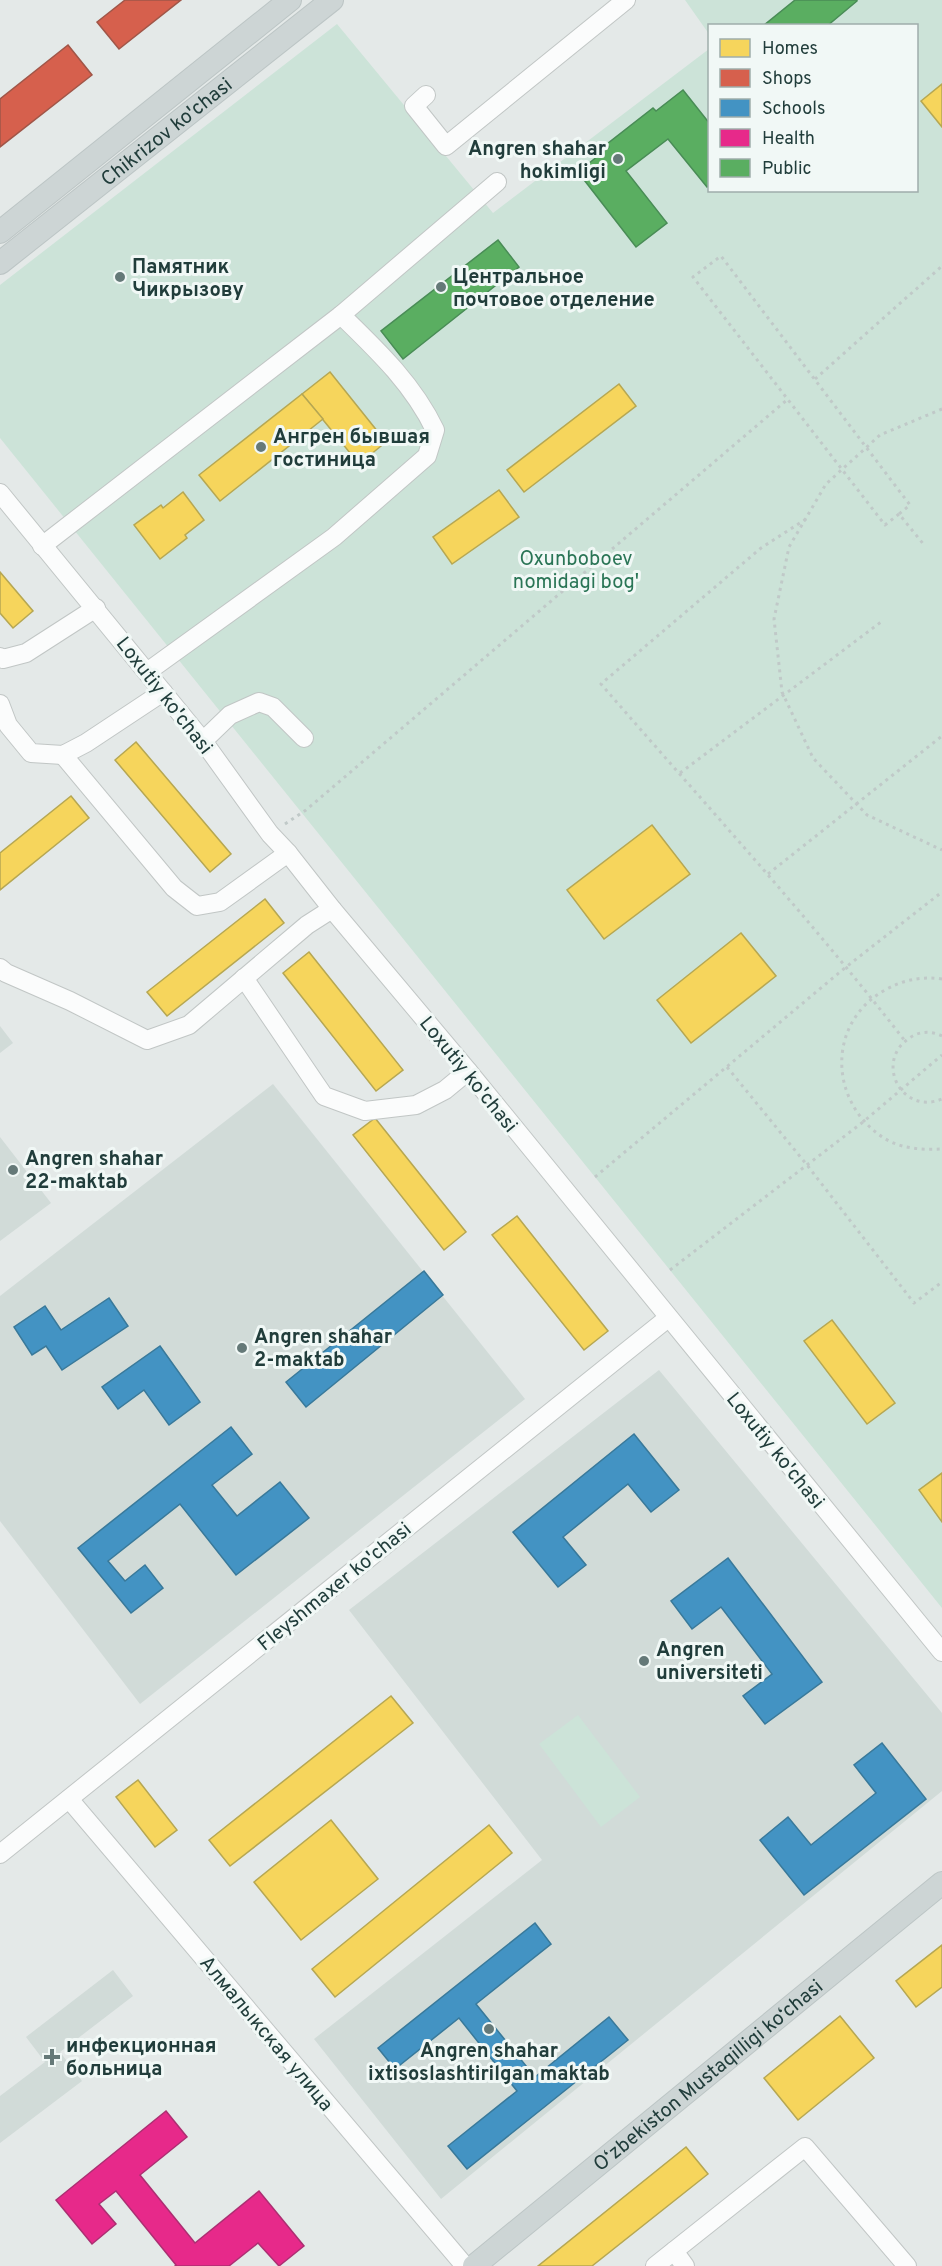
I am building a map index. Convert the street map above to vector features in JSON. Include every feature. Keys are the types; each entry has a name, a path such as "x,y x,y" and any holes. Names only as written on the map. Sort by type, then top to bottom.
{"main road":[{"name":"Chikrizov ko'chasi","path":"0,232 290,0"},
{"name":"Chikrizov ko'chasi","path":"0,263 333,0"},
{"name":"O‘zbekiston Mustaqilligi ko‘chasi","path":"474,2266 942,1883"}],"street":[{"path":"426,95 414,106 446,146 626,0"},
{"path":"42,546 340,315 497,182"},
{"path":"147,672 334,537 427,456 435,430 424,407 385,358 340,315"},
{"name":"Loxutiy ko'chasi","path":"0,493 203,741 270,834 468,1071 942,1652"},
{"path":"1,662 26,653 96,608"},
{"path":"0,704 8,725 31,753 63,755 86,743 163,692"},
{"path":"203,741 230,715 259,702 273,707 304,738"},
{"path":"63,755 174,888 197,906 220,902 288,853"},
{"path":"0,968 6,973 70,1001 147,1041 189,1025 307,925 332,909"},
{"path":"244,978 324,1096 365,1111 416,1105 445,1090 468,1071"},
{"name":"Fleyshmaxer ko'chasi","path":"0,1854 668,1318"},
{"name":"Алмалыкская улица","path":"69,1799 465,2266"},
{"path":"655,2266 805,2147 907,2266"},
{"path":"674,2251 685,2266"}],"path":[{"path":"721,256 814,379 910,505 885,525 693,277 721,256"},
{"path":"814,379 942,266"},
{"path":"270,834 306,810 788,399"},
{"path":"942,409 880,435 826,484 789,547 774,619 784,695 813,758 867,815 942,850"},
{"path":"899,514 925,546"},
{"path":"806,519 761,548 601,684 768,874 904,1041"},
{"path":"680,773 881,622"},
{"path":"768,874 942,736"},
{"path":"595,1177 846,967 942,892"},
{"path":"942,979 928,977 899,982 871,998 855,1016 843,1042 841,1070 848,1098 863,1122 885,1139 913,1149 942,1149"},
{"path":"942,1036 927,1032 915,1034 904,1041 893,1061 893,1074 901,1089 914,1100 925,1102 942,1099"},
{"path":"670,1270 863,1122 942,1055"},
{"path":"727,1067 807,1165 914,1303 942,1282"}],"shaded area":[{"path":"0,1026 13,1043 0,1053"},
{"name":"Angren shahar 2-maktab","path":"273,1084 525,1399 140,1704 0,1521 0,1296"},
{"name":"Angren shahar 22-maktab","path":"0,1137 51,1203 0,1241"},
{"name":"Angren universiteti","path":"659,1370 942,1713 942,1791 441,2199 314,2039 542,1860 349,1610"},
{"name":"инфекционная больница","path":"113,1970 133,1996 60,2052 82,2081 0,2143 0,2096 45,2062 26,2037"}],"green space":[{"name":"Oxunboboev nomidagi bog'","path":"685,0 942,0 942,1608 0,438 0,285 337,24 493,213 708,50 708,192 918,192 918,24 708,24 708,33"},
{"path":"578,1715 640,1797 601,1827 539,1744"}],"building: Homes":[{"path":"942,84 942,127 921,101"},
{"path":"330,372 386,442 359,464 302,394"},
{"path":"619,384 636,406 524,492 507,470"},
{"name":"Ангрен бывшая гостиница","path":"302,394 323,419 220,501 199,475"},
{"path":"499,490 519,517 452,564 433,537"},
{"path":"183,492 204,520 185,535 187,538 160,559 134,525 161,505 163,508"},
{"path":"0,572 33,611 13,628 0,613"},
{"path":"136,742 231,854 210,872 115,760"},
{"path":"71,796 89,818 0,890 0,853"},
{"path":"652,825 690,874 604,939 567,890"},
{"path":"265,899 284,923 167,1016 147,992"},
{"path":"741,933 776,976 691,1043 657,1000"},
{"path":"309,952 403,1070 376,1091 283,973"},
{"path":"375,1118 466,1232 444,1250 353,1135"},
{"path":"517,1216 608,1331 584,1350 492,1235"},
{"path":"832,1320 895,1403 867,1424 804,1341"},
{"path":"942,1473 942,1522 919,1490"},
{"path":"391,1696 413,1723 230,1866 209,1840"},
{"path":"138,1780 177,1830 155,1847 116,1797"},
{"path":"331,1820 378,1879 301,1940 254,1882"},
{"path":"489,1825 512,1853 335,1997 312,1969"},
{"path":"942,1945 942,1987 916,2007 896,1981"},
{"path":"840,2016 874,2058 798,2120 764,2078"},
{"path":"686,2147 708,2174 592,2266 538,2266"}],"building: Shops":[{"path":"125,0 181,0 119,49 97,22"},
{"path":"68,45 92,75 0,147 0,99"}],"building: Schools":[{"path":"424,1271 443,1295 306,1407 286,1382"},
{"path":"109,1298 128,1326 62,1370 46,1346 32,1355 14,1327 45,1306 61,1330"},
{"path":"160,1346 200,1402 169,1425 144,1390 118,1409 102,1387"},
{"path":"231,1427 252,1454 212,1485 237,1516 280,1482 309,1518 236,1575 180,1504 108,1561 125,1581 145,1565 163,1588 131,1613 78,1548"},
{"path":"634,1434 679,1490 651,1512 628,1484 563,1537 586,1565 558,1587 513,1532"},
{"path":"728,1558 822,1682 765,1724 743,1696 772,1674 721,1607 692,1629 671,1601"},
{"path":"882,1743 926,1799 804,1895 760,1840 788,1817 811,1845 876,1793 854,1765"},
{"path":"535,1923 551,1944 476,2004 535,2077 609,2017 628,2040 467,2169 448,2146 517,2091 459,2018 395,2069 378,2048"}],"building: Health":[{"path":"166,2111 187,2137 140,2175 195,2243 259,2191 304,2246 279,2266 258,2243 229,2266 175,2266 116,2191 99,2204 116,2224 92,2244 56,2200"}],"building: Public":[{"path":"795,0 857,0 829,24 765,24"},
{"name":"Angren shahar hokimligi","path":"683,90 708,121 708,186 668,139 626,171 667,223 636,247 578,172 609,147 607,144 653,108 656,111"},
{"path":"498,240 519,267 403,359 381,331"}],"place":[{"name":"Angren shahar hokimligi","path":"618,159"},
{"name":"Памятник Чикрызову","path":"120,277"},
{"name":"Центральное почтовое отделение","path":"441,287"},
{"name":"Ангрен бывшая гостиница","path":"261,447"},
{"name":"Angren shahar 22-maktab","path":"13,1170"},
{"name":"Angren shahar 2-maktab","path":"242,1348"},
{"name":"Angren universiteti","path":"644,1661"},
{"name":"Angren shahar ixtisoslashtirilgan maktab","path":"489,2029"},
{"name":"инфекционная больница","path":"52,2057"}]}
